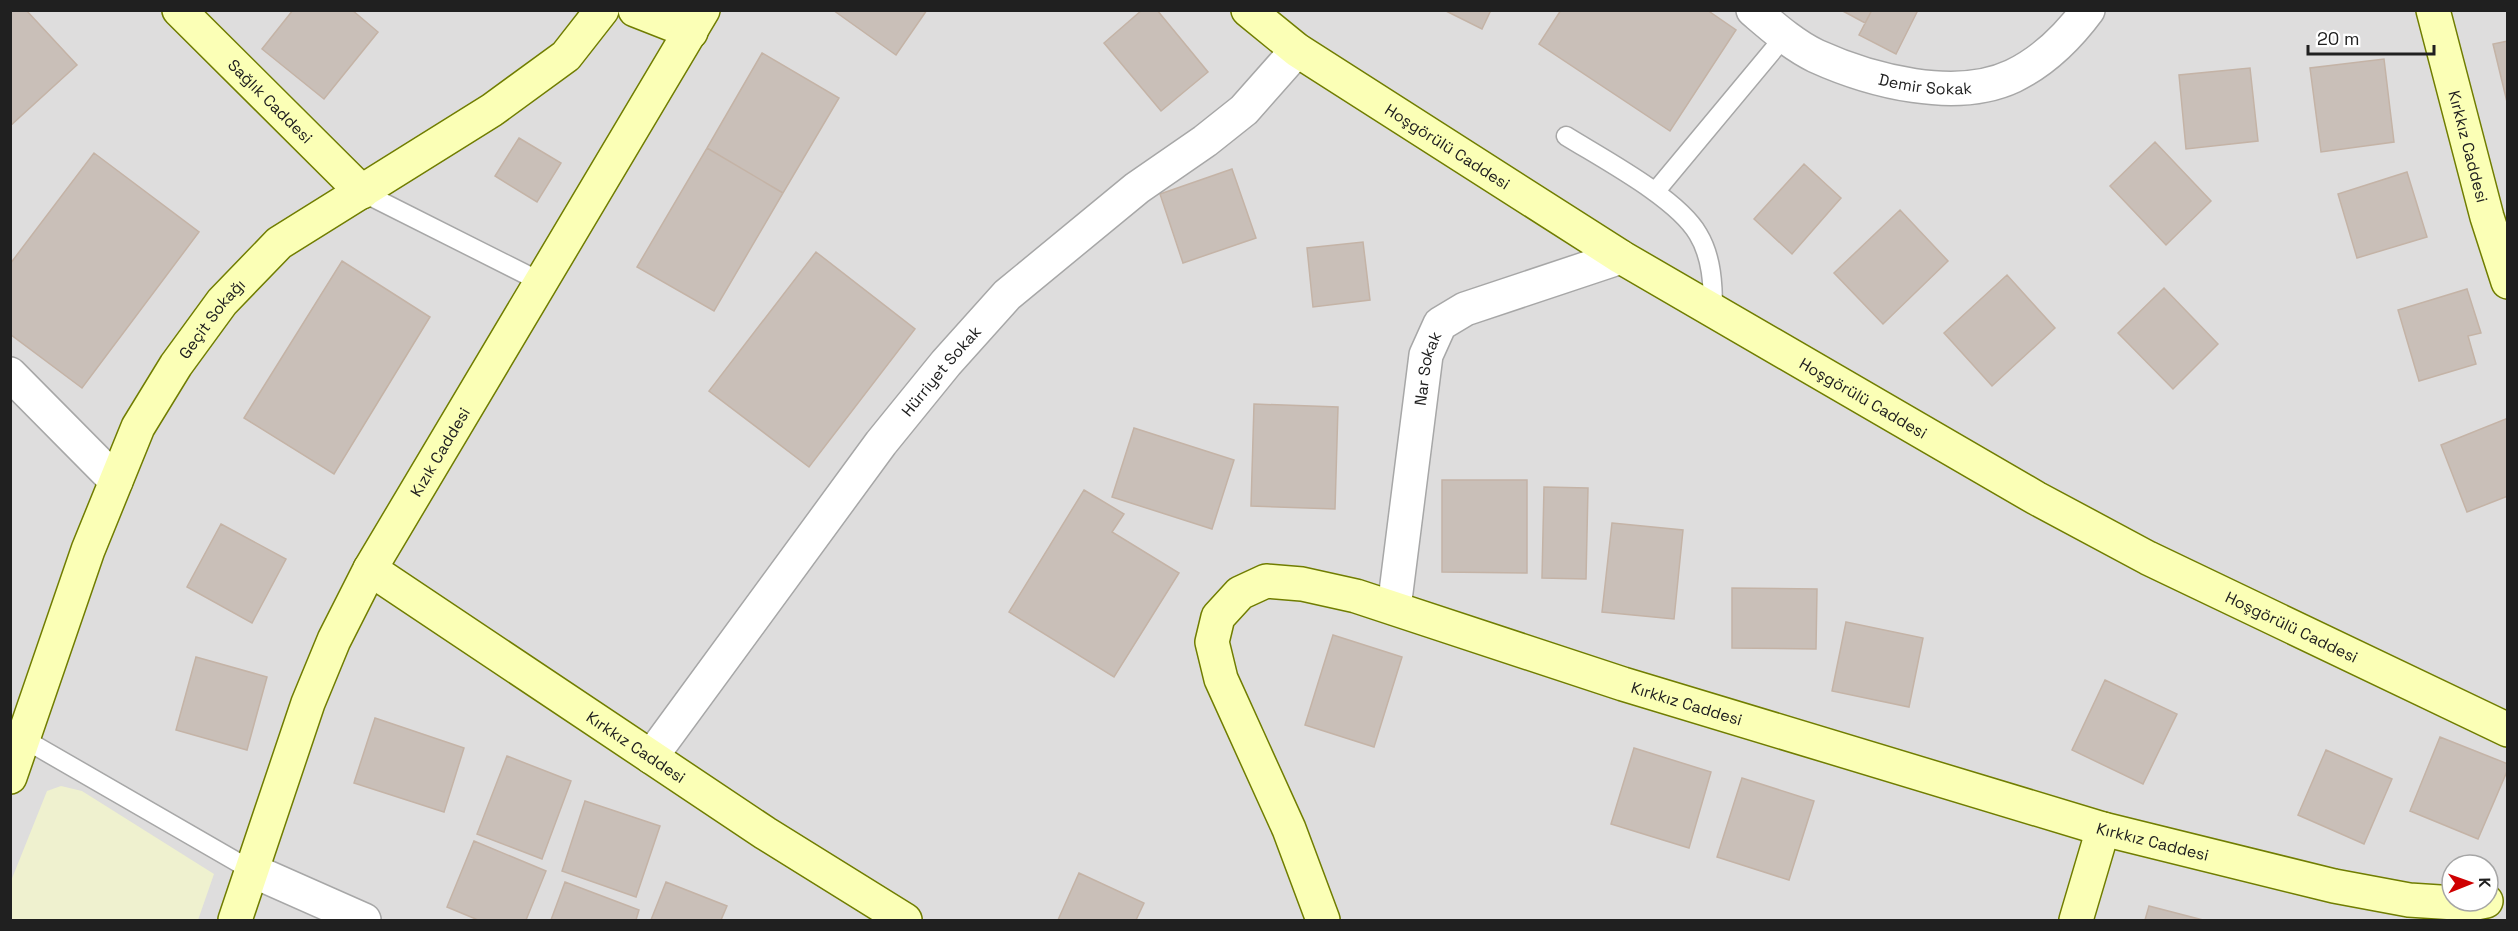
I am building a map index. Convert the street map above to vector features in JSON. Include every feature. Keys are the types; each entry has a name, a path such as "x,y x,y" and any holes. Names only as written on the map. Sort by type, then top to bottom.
{"street":[{"name":"Sağlık Caddesi","path":"179,10 362,192"},
{"name":"Geçit Sokağı","path":"10,777 88,550 144,418 176,365 222,302 279,243 492,110 566,56 602,10"},
{"path":"635,10 697,21"},
{"name":"Hoşgörülü Caddesi","path":"1248,10 1297,50 1621,257 2036,498 2148,558 2508,730"},
{"name":"Demir Sokak","path":"1753,10 1784,37 1816,56 1871,76 1936,88 1973,88 2012,76 2042,58 2068,37 2088,10"},
{"name":"Kırkkız Caddesi","path":"2436,11 2497,216 2508,282"},
{"name":"Kızık Caddesi","path":"235,921 308,703 334,640 370,569 697,21"},
{"name":"Hürriyet Sokak","path":"651,757 881,443 946,363 1000,304 1137,188 1205,141 1244,110 1297,50"},
{"name":"Nar Sokak","path":"1394,608 1426,355 1440,324 1465,309 1621,257"},
{"path":"10,374 116,481"},
{"name":"Kırkkız Caddesi","path":"370,569 765,833 905,921"},
{"name":"Kırkkız Caddesi","path":"1323,921 1289,829 1221,679 1212,642 1218,617 1240,593 1266,581 1302,584 1356,596 1623,684 2103,829 2334,886 2409,900 2440,902"},
{"path":"2076,921 2103,829"},
{"path":"251,870 364,921"}],"lane":[{"path":"1655,192 1784,37"},
{"path":"1566,136 1655,192 1691,223 1699,236 1712,278 1713,310"},
{"path":"362,192 541,282"},
{"path":"24,739 251,870"}],"shaded area":[{"path":"10,11 2507,11 2507,920 11,920"}],"green space":[{"path":"61,786 82,791 214,874 198,920 11,920 11,881 47,791"}],"building":[{"path":"10,10 26,10 77,65 10,126"},
{"path":"293,10 352,10 378,32 324,99 262,49"},
{"path":"833,10 927,10 896,55"},
{"path":"1142,10 1157,10 1208,72 1161,111 1104,43"},
{"path":"1444,10 1491,10 1482,29"},
{"path":"1561,10 1707,10 1736,30 1670,131 1539,44"},
{"path":"1841,10 1872,10 1865,23"},
{"path":"1872,10 1918,10 1896,54 1859,35"},
{"path":"2508,41 2508,106 2493,44"},
{"path":"762,53 839,98 783,193 707,148"},
{"path":"2384,59 2394,142 2321,152 2310,68"},
{"path":"2250,68 2258,141 2186,149 2179,75"},
{"path":"519,138 561,163 537,202 495,176"},
{"path":"2155,142 2211,201 2166,245 2110,186"},
{"path":"707,148 783,193 714,311 637,267"},
{"path":"94,153 199,232 82,388 10,334 10,264"},
{"path":"1804,164 1841,198 1792,254 1754,219"},
{"path":"1232,169 1256,238 1183,263 1160,194"},
{"path":"2407,172 2427,237 2357,258 2338,194"},
{"path":"1900,210 1948,261 1883,324 1834,273"},
{"path":"1363,242 1370,300 1313,307 1307,248"},
{"path":"816,252 915,329 809,467 709,391"},
{"path":"342,261 430,317 334,474 244,418"},
{"path":"2007,275 2055,328 1992,386 1944,333"},
{"path":"2164,288 2218,344 2173,389 2118,333"},
{"path":"2467,289 2481,333 2468,336 2476,364 2419,381 2398,310"},
{"path":"1254,404 1338,407 1335,509 1251,506"},
{"path":"2508,418 2508,496 2467,512 2441,445"},
{"path":"1134,428 1234,460 1212,529 1112,497"},
{"path":"1442,480 1527,480 1527,573 1442,572"},
{"path":"1544,487 1588,488 1586,579 1542,578"},
{"path":"1084,490 1124,514 1112,532 1179,573 1114,677 1009,612"},
{"path":"1612,523 1683,530 1674,619 1602,612"},
{"path":"221,524 286,559 252,623 187,587"},
{"path":"1732,588 1817,589 1816,649 1732,648"},
{"path":"1846,622 1923,638 1909,707 1832,691"},
{"path":"1333,635 1402,657 1374,747 1305,725"},
{"path":"196,657 267,677 247,750 176,730"},
{"path":"2105,680 2177,714 2143,784 2072,750"},
{"path":"375,718 464,748 444,812 354,783"},
{"path":"2440,737 2508,764 2508,769 2478,839 2410,811"},
{"path":"1634,748 1711,772 1689,848 1611,824"},
{"path":"2326,750 2392,779 2364,844 2298,815"},
{"path":"507,756 571,781 542,859 477,834"},
{"path":"1742,778 1814,801 1789,880 1717,857"},
{"path":"585,801 660,826 636,897 562,871"},
{"path":"474,841 546,871 526,920 478,920 447,907"},
{"path":"1079,873 1144,903 1136,920 1058,920"},
{"path":"565,882 639,910 636,920 551,920"},
{"path":"666,882 727,906 721,920 651,920"},
{"path":"2149,906 2203,920 2145,920"}]}
